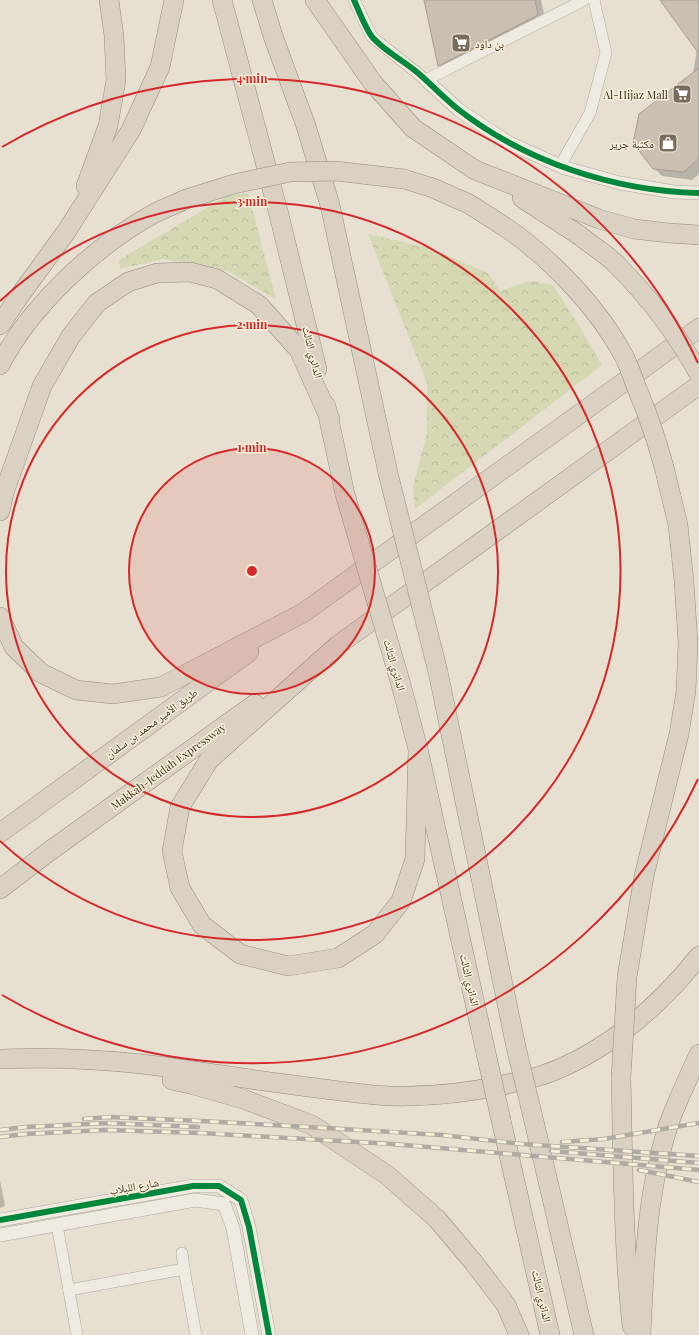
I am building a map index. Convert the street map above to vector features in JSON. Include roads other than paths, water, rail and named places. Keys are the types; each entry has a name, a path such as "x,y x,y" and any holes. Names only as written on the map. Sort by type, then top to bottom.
{"highway":[{"path":"66,232 91,175 108,126 116,80 114,36 109,0"},
{"path":"0,325 66,232 131,130 160,67 174,0"},
{"name":"الدائري الثالث","path":"222,0 278,211 330,419 345,494 400,681 418,749 550,1335"},
{"path":"262,0 273,36 306,126 330,205 388,473 438,672 516,1047 584,1335"},
{"path":"315,0 373,83 413,128 475,170 599,219 634,229 699,235"},
{"path":"0,365 20,333 47,300 80,268 114,239 155,213 186,199 234,184 290,172 336,170 404,179 433,188 469,204 520,237 550,262 598,315 625,358 657,442 678,525 684,581 688,643 686,691 679,734 644,876 627,976 621,1078 624,1209 629,1296 633,1335"},
{"path":"495,179 579,235 615,263 670,328 699,374"},
{"path":"0,511 4,493 42,386 71,336 97,303 128,282 157,273 190,272 217,279 260,305 299,350 330,419"},
{"path":"0,617 14,647 41,673 76,690 113,694 161,687 303,612 699,328"},
{"path":"418,749 415,859 401,901 375,934 338,958 288,966 240,954 202,925 180,888 172,851 180,807 209,760 338,645 699,385"},
{"name":"طريق الأمير محمد بن سلمان","path":"0,833 303,612"},
{"name":"Makkah-Jeddah Expressway","path":"0,889 47,853 338,645"},
{"path":"0,1059 69,1058 142,1064 253,1081 375,1094 414,1096 474,1091 542,1075 597,1049 616,1036 648,1010 699,956"},
{"path":"641,1335 643,1280 655,1182 662,1149 672,1116 699,1054"},
{"path":"69,1058 194,1085 243,1099 312,1125 387,1175 437,1220 474,1263 506,1305 519,1335"}],"street":[{"path":"354,0 372,37 426,80 459,110 509,143 560,166 620,183 674,192 699,192"},
{"path":"426,80 584,0"},
{"path":"560,166 590,113 606,53 594,0"},
{"name":"شارع اللبلاب","path":"0,1220 193,1186 219,1186 241,1200 249,1227 269,1335"},
{"path":"0,1235 195,1200 224,1204 233,1228 252,1335"},
{"path":"57,1225 77,1335"},
{"path":"182,1253 196,1335"},
{"path":"69,1290 184,1269"}],"railway":[{"path":"84,1119 109,1117 201,1121 442,1135 522,1144 699,1156"},
{"path":"0,1130 26,1127 108,1123 198,1127"},
{"path":"562,1142 604,1139 699,1123"},
{"path":"0,1137 25,1134 106,1130 201,1133 392,1144 699,1170"},
{"path":"551,1151 699,1163"},
{"path":"639,1170 699,1182"}],"place":[{"name":"بن داود","path":"461,43"},
{"name":"Al-Hijaz Mall","path":"682,94"},
{"name":"مكتبة جرير","path":"668,143"}]}
